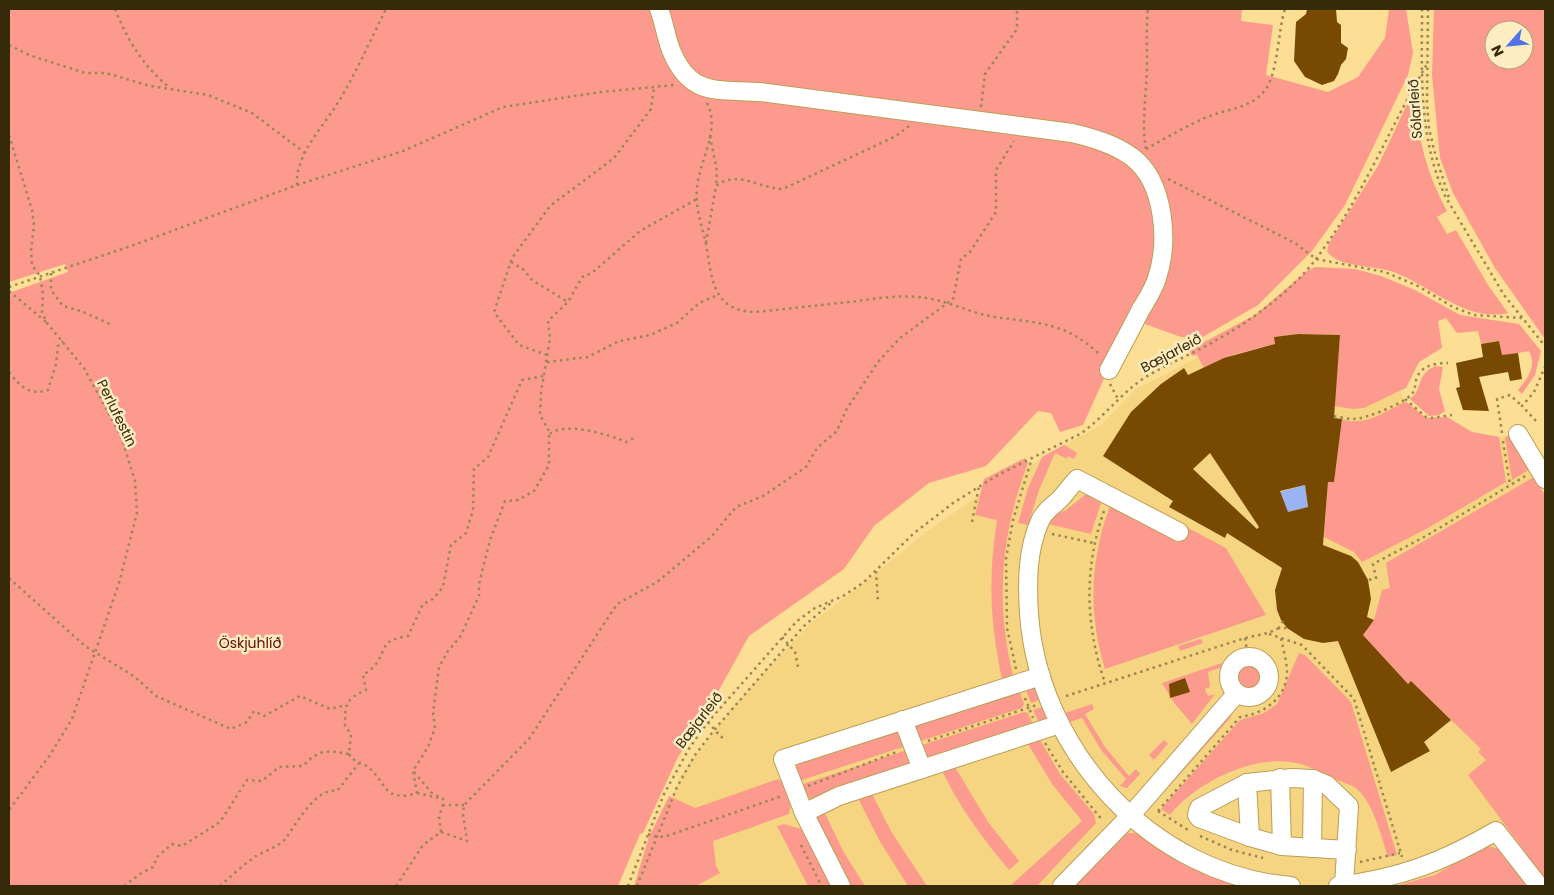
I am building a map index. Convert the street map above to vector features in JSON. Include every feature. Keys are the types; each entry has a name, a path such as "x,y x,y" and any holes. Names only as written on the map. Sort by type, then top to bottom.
{"street":[{"path":"659,9 670,49 688,79 709,89 760,92 1072,133 1139,153 1154,189 1162,220 1164,249 1157,280 1109,370"},
{"path":"1518,434 1543,470"},
{"path":"1179,532 1077,479 1059,500 1046,510 1039,521 1027,573 1030,624 1041,676 1060,724 1092,774 1139,824 1165,834 1198,852 1207,866 1255,880 1291,886"},
{"path":"1248,657 1261,662 1265,666 1268,680 1266,686 1256,696 1250,697 1236,693 1229,682 1231,668 1235,663 1248,657"},
{"path":"841,886 794,792 784,759 1041,676"},
{"path":"1062,886 1139,824 1236,693"},
{"path":"903,720 922,769"},
{"path":"804,813 839,796 1060,724"},
{"path":"1347,850 1282,846 1250,837 1199,818 1197,815 1199,808 1247,783 1280,778 1313,779 1327,784 1349,806 1347,850 1341,886 1406,873 1453,856 1496,831 1539,886"},
{"path":"1280,778 1282,846"},
{"path":"1312,848 1313,779"},
{"path":"1247,783 1250,837"}],"path":[{"path":"114,9 137,52 153,75 172,89"},
{"path":"297,185 296,172 305,153 339,100 386,9"},
{"path":"980,113 985,74 1017,29 1017,9"},
{"path":"1139,153 1143,130 1147,63 1145,38 1148,9"},
{"path":"1139,153 1208,117 1238,108 1253,101 1266,90 1276,54 1279,28 1285,9"},
{"name":"Sólarleið","path":"1422,9 1422,72 1426,137 1438,180 1486,266 1522,318 1545,346"},
{"name":"Sólarleið","path":"1428,9 1429,128 1450,202"},
{"path":"9,45 29,55 85,73 106,72 150,86 208,95 252,113 305,153"},
{"name":"Bæjarleið","path":"628,886 677,768 708,722 782,637 806,614 853,590 913,534 979,486 1092,426 1148,375 1213,342 1255,314 1299,277 1316,259 1361,191 1427,64"},
{"path":"9,289 40,276 297,185 404,151 503,106 601,92 654,88 678,84 688,79 704,96 710,109 710,135 717,171 706,244"},
{"path":"547,355 519,345 494,312 510,262 550,206 614,158 651,109 654,88"},
{"path":"716,186 723,180 738,178 772,189 795,186 840,161 896,136 914,123 919,114"},
{"path":"9,135 32,210 34,225 31,251 32,265 40,276 43,294 42,312 47,323"},
{"path":"710,135 697,186 697,213 706,244 713,283 718,295 726,303 738,310 756,312 890,297 918,297 949,303 992,316 1028,319 1072,334 1095,350 1109,370"},
{"path":"441,832 467,841 463,815 464,805 529,739 617,604 657,582 712,537 736,507 763,496 806,467 817,448 837,431 846,410 878,362 900,338 954,299 961,259 970,252 996,212 996,170 1015,140"},
{"path":"1166,178 1295,243 1316,259 1385,272 1418,286 1453,307 1474,315 1522,318"},
{"path":"417,792 413,771 428,747 435,728 433,712 439,667 448,651 460,637 479,596 479,584 490,540 505,501 518,500 534,492 549,465 549,431 540,415 540,392 550,339 548,322 568,302 582,277 592,273 640,231 697,199"},
{"path":"510,262 524,270 532,280 568,302"},
{"path":"51,273 51,290 63,306 110,324"},
{"name":"Perlufestin","path":"9,289 47,323 84,368 121,436 135,481 138,513 119,583 72,719 50,755 9,810"},
{"path":"547,362 588,357 618,341 650,335 677,323 699,303 718,295"},
{"path":"9,372 28,391 37,393 48,390 56,364 58,346 63,341"},
{"path":"1334,416 1352,419 1368,416 1405,399 1413,392 1418,376 1426,367 1433,364 1448,363"},
{"path":"1536,421 1522,406 1534,392 1545,367"},
{"path":"443,799 417,792 404,796 387,791 365,765 354,761 349,754 351,734 344,726 346,705 352,696 366,690 364,675 376,665 382,650 393,639 408,636 423,604 433,599 442,587 451,545 466,533 473,510 474,469 488,457 522,380 544,376"},
{"path":"1405,399 1426,416 1432,418 1452,415"},
{"path":"549,435 554,431 561,430 592,431 612,435 626,442 637,437"},
{"path":"1368,580 1376,578 1373,564 1543,470"},
{"path":"972,522 979,486"},
{"path":"1105,683 1092,637 1089,590 1093,548 1106,507"},
{"path":"876,570 878,602"},
{"path":"9,578 84,646 135,677 156,696 231,729 247,722 254,711 264,716 300,696 330,709 346,705"},
{"name":"Bæjarleið","path":"637,886 682,777 715,729 810,619 832,600"},
{"path":"1280,628 1283,621"},
{"path":"648,834 657,837 667,836 794,792 913,746 1245,638 1268,633 1280,628 1287,628"},
{"path":"1268,633 1302,645 1354,699 1406,873"},
{"path":"782,637 795,652 798,667"},
{"path":"1245,638 1248,657"},
{"path":"1139,824 1240,717 1258,713 1279,696 1287,672 1281,638"},
{"path":"708,722 723,737"},
{"path":"124,886 140,874 154,867 157,857 172,844 182,846 220,822 247,780 262,781 280,767 303,766 314,754 333,752 349,754"},
{"path":"220,886 256,856 285,840 299,816 320,794 330,789 337,791 354,771 358,763"},
{"path":"413,771 432,793 443,799"},
{"path":"441,832 439,817 443,799"},
{"path":"442,805 464,805"},
{"path":"396,886 423,845 441,832"}],"shaded area":[{"path":"1349,320 1364,408 1401,391 1404,402 1425,418 1447,417 1472,432 1499,437 1509,435 1545,495 1545,886 702,886 677,829 670,804 680,776 735,704 811,623 858,588 925,533 981,494 1102,424 1136,389 1250,331"}],"green space":[{"name":"Öskjuhlíð","path":"9,9 1242,9 1241,21 1273,25 1266,75 1328,92 1358,77 1385,38 1389,9 1406,9 1413,53 1408,75 1345,205 1312,251 1258,305 1201,338 1181,337 1131,319 1083,425 1060,432 1051,413 1038,411 986,466 929,483 874,526 844,569 749,636 699,726 678,757 643,833 640,834 618,886 9,886 9,293 68,272 65,264 9,282"},
{"path":"1434,9 1545,9 1545,339 1495,268 1453,193 1440,158 1432,75"},
{"path":"1414,96 1416,98 1421,143 1429,171 1447,211 1437,217 1447,234 1456,230 1488,285 1508,313 1492,315 1462,308 1391,271 1347,263 1338,260 1327,251 1329,243 1378,166 1410,98"},
{"path":"1315,267 1355,269 1381,276 1415,290 1460,315 1519,324 1541,351 1535,375 1522,394 1518,390 1532,367 1529,351 1502,356 1499,341 1481,344 1478,331 1457,333 1446,318 1438,321 1442,348 1419,362 1406,388 1364,408 1353,409 1334,406 1340,335 1298,334 1274,337 1275,344 1236,354 1204,368 1197,355 1192,356 1189,350 1255,315 1307,271"},
{"path":"1436,366 1443,367 1439,389 1445,411 1439,415 1429,416 1410,399 1417,391 1425,373"},
{"path":"1404,402 1408,403 1426,418 1447,417 1472,432 1499,437 1506,482 1428,528 1362,562 1354,552 1324,537 1328,482 1334,482 1342,419 1350,421 1366,420"},
{"path":"1509,435 1530,469 1512,480 1505,438"},
{"path":"1064,445 1077,453 1074,459 1068,456 1067,459 1055,453 1039,490 1028,525 1018,523 1028,488 1042,457"},
{"path":"1025,458 1028,463 1012,516 1004,568 1004,621 1013,675 1002,679 995,639 991,581 997,520 975,515 984,479"},
{"path":"1534,477 1545,495 1545,879 1468,775 1486,760 1478,752 1481,749 1411,681 1408,684 1363,635 1374,620 1382,590 1390,588 1386,563"},
{"path":"1086,494 1101,503 1091,534 1048,524 1050,517 1066,510"},
{"path":"1110,506 1179,543 1188,528 1226,548 1266,615 1105,669 1096,628 1094,587 1098,546"},
{"path":"1201,639 1203,643 1180,651 1178,646"},
{"path":"1299,653 1305,655 1351,702 1397,855 1388,857 1373,814 1359,791 1312,768 1296,763 1274,761 1241,768 1208,783 1193,793 1170,815 1161,809 1240,720 1264,713 1277,704"},
{"path":"1222,663 1220,668 1208,672 1210,687 1205,689 1208,696 1215,694 1192,724 1175,704 1162,683"},
{"path":"1249,666 1259,673 1260,677 1253,687 1249,688 1239,681 1238,677 1245,667"},
{"path":"1030,687 1039,690 1042,699 1031,703 1025,688"},
{"path":"1019,690 1024,704 1022,708 918,742 914,731 915,724"},
{"path":"1092,704 1094,709 1085,714 1105,747 1129,776 1136,769 1140,774 1127,788 1120,786 1126,779 1101,750 1082,718 1070,722 1065,713"},
{"path":"1045,706 1048,715 1044,721 1039,723 1033,710"},
{"path":"1024,712 1028,713 1033,725 929,760 923,755 919,746"},
{"path":"1230,714 1231,717 1146,812 1145,811"},
{"path":"896,731 902,735 906,746 799,781 795,771 798,763"},
{"path":"1040,740 1060,774 1094,814 1096,823 1037,886 1010,886 1082,821 1052,784 1028,744"},
{"path":"1164,740 1168,744 1154,760 1149,755"},
{"path":"907,750 911,759 908,766 811,799 804,794 800,785"},
{"path":"955,767 988,822 1019,861 1009,870 972,823 942,771"},
{"path":"778,779 790,794 789,814 713,841 716,866 720,873 696,886 634,886 649,837 669,796 695,808"},
{"path":"872,794 892,833 927,886 908,886 879,840 858,798"},
{"path":"823,809 843,851 865,886 851,886 816,821 815,815"},
{"path":"784,824 801,829 832,886 808,886 777,826"},
{"path":"1128,833 1135,833 1181,860 1248,886 1073,886 1122,836"},
{"path":"1489,846 1501,850 1529,886 1395,886 1435,875 1479,849"}],"water":[{"path":"1305,485 1308,507 1288,512 1280,492"}],"building":[{"path":"1307,9 1336,9 1337,22 1341,25 1341,43 1348,48 1346,59 1341,65 1334,81 1322,85 1305,77 1294,61 1296,22 1306,14"},
{"path":"1298,334 1340,335 1334,418 1342,419 1334,482 1328,482 1323,545 1351,556 1358,562 1368,580 1371,599 1367,617 1374,620 1363,635 1408,684 1411,681 1451,720 1424,742 1430,751 1391,772 1338,641 1323,643 1304,639 1287,628 1281,620 1277,610 1275,590 1282,568 1227,533 1225,538 1169,507 1173,501 1103,456 1131,412 1161,384 1184,368 1188,375 1224,358 1275,344 1274,337","holes":["1210,453 1259,527 1257,529 1193,469","1305,485 1308,507 1288,512 1280,491"]},
{"path":"1499,341 1502,355 1518,353 1522,379 1510,381 1508,372 1479,377 1489,411 1463,410 1456,388 1460,387 1456,363 1483,357 1481,344"},
{"path":"1185,678 1190,692 1170,698 1169,684"}]}
